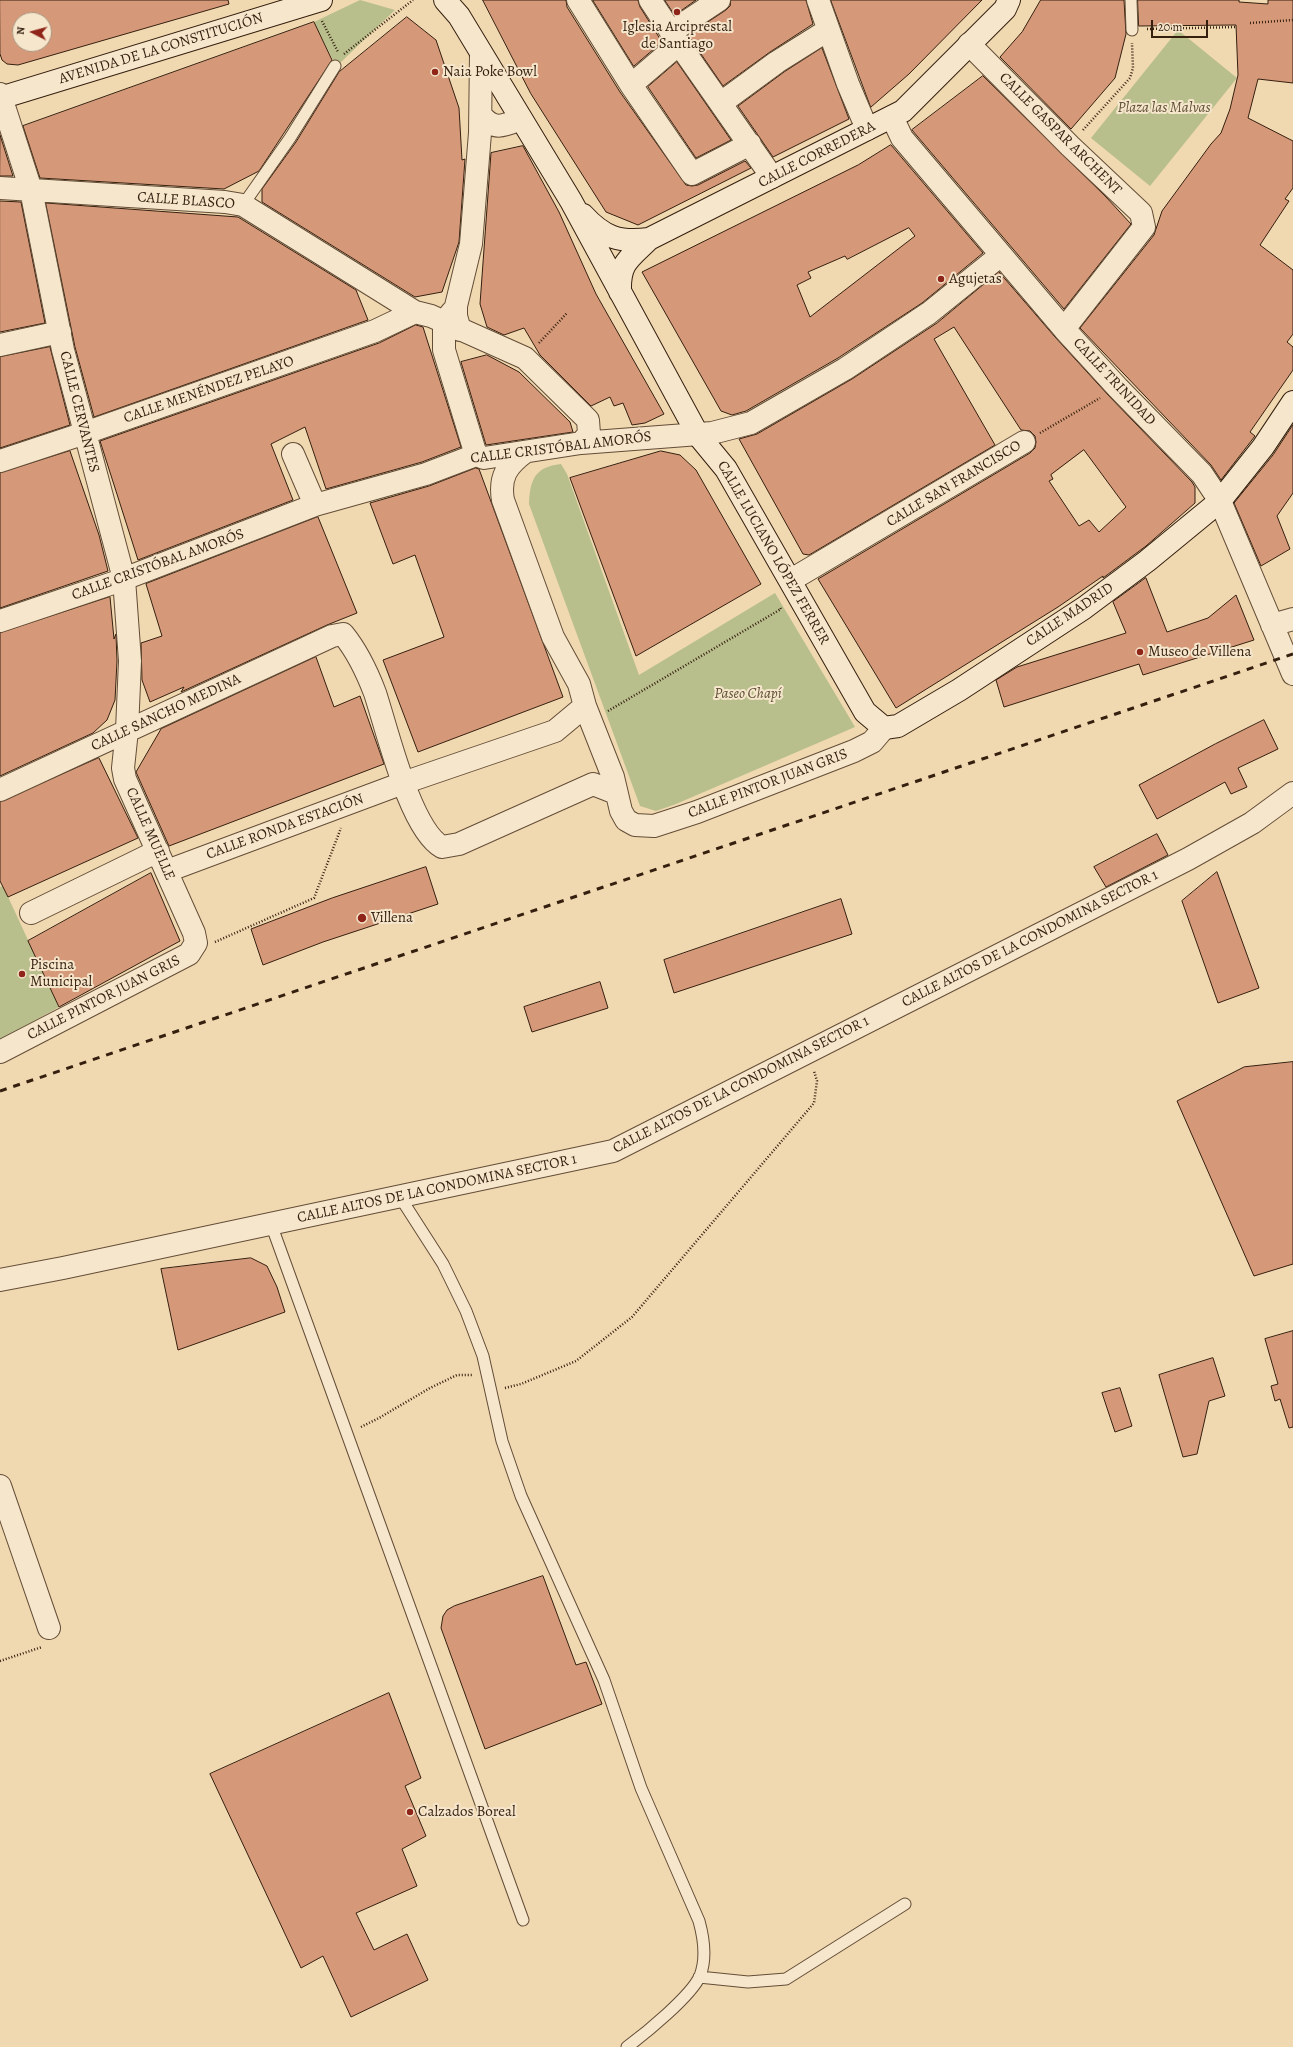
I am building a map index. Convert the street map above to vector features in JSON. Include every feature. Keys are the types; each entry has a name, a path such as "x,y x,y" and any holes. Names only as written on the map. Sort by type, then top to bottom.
{"street":[{"path":"445,0 459,16 571,202 587,219 609,236 619,240 632,242 649,239"},
{"path":"578,0 631,85 692,174 750,144"},
{"path":"650,0 772,177"},
{"path":"631,85 675,38 719,0"},
{"path":"818,0 828,30 867,129"},
{"name":"CALLE CORREDERA","path":"620,292 619,276 622,268 627,260 649,239 904,111 1005,9 1009,0"},
{"name":"AVENIDA DE LA CONSTITUCIÓN","path":"0,96 317,1"},
{"path":"721,103 777,62 828,30"},
{"name":"CALLE GASPAR ARCHENT","path":"969,44 1070,146 1141,213 1144,226 1064,329"},
{"path":"476,455 445,358 471,244 481,115 482,54"},
{"name":"CALLE CERVANTES","path":"0,96 31,190 60,332 85,434 124,579 130,661 127,730"},
{"path":"481,115 487,123 495,126 506,125 521,119"},
{"name":"CALLE TRINIDAD","path":"892,117 902,138 1064,329 1118,388 1202,474 1220,501 1293,674"},
{"name":"CALLE BLASCO","path":"0,188 225,202 243,205 414,312 453,319 526,358"},
{"name":"CALLE LUCIANO LÓPEZ FERRER","path":"571,202 607,270 686,410 682,435 726,469 791,580 865,712 884,728"},
{"name":"CALLE CRISTÓBAL AMORÓS","path":"0,621 124,579 315,505 426,474 476,455 484,458 581,444 728,430 751,423 845,370 929,313 1001,255"},
{"name":"CALLE MENÉNDEZ PELAYO","path":"0,461 85,434 375,331 414,312"},
{"path":"0,345 60,332"},
{"path":"526,358 588,420 589,434 581,444"},
{"name":"CALLE MADRID","path":"884,728 898,726 959,690 1084,608 1147,561 1220,501 1263,447 1293,402"},
{"name":"CALLE SAN FRANCISCO","path":"791,580 1024,442"},
{"path":"524,452 513,461 504,473 502,487 503,500 560,652 575,674 593,710 614,777 618,802"},
{"path":"293,454 315,505"},
{"path":"1272,625 1293,619"},
{"name":"CALLE SANCHO MEDINA","path":"0,790 332,636 343,634 355,649 374,691 403,783"},
{"name":"CALLE RONDA ESTACIÓN","path":"167,871 403,783 555,731 593,710"},
{"name":"CALLE PINTOR JUAN GRIS","path":"618,802 626,820 635,825 654,826 697,812 854,751 872,742 884,728"},
{"name":"CALLE MUELLE","path":"127,730 123,768 125,779 194,934"},
{"path":"403,783 428,835 435,843 442,847 458,844 593,784 618,802"},
{"name":"CALLE ALTOS DE LA CONDOMINA SECTOR 1","path":"0,1280 63,1268 613,1151 1188,859 1252,823 1293,793"},
{"path":"31,913 158,851"},
{"name":"CALLE PINTOR JUAN GRIS","path":"0,1052 189,954 196,943 194,934"},
{"path":"0,1486 49,1628"}],"lane":[{"path":"1131,0 1132,30"},
{"path":"243,205 290,138 336,66"},
{"path":"400,1197 443,1264 477,1339 502,1440 521,1496 604,1680 641,1788 699,1922 705,1946 700,1977 656,2024 628,2047"},
{"path":"271,1224 523,1920"},
{"path":"700,1977 748,1982 786,1979 905,1904"}],"path":[{"path":"317,1 341,57 412,0"},
{"path":"1250,23 1293,20"},
{"path":"1070,146 1130,78 1133,68 1132,30 1237,27"},
{"path":"526,358 566,313"},
{"name":"CALLE SAN FRANCISCO","path":"1024,442 1118,388"},
{"path":"593,710 781,609 778,603"},
{"path":"214,942 314,898 344,822"},
{"path":"491,1392 521,1384 576,1362 638,1311 814,1103 817,1082 807,1052"},
{"path":"346,1433 379,1418 430,1388 457,1375 487,1376"},
{"path":"0,1661 56,1642 49,1628"}],"green space":[{"path":"360,0 395,10 340,63 333,60 314,22"},
{"name":"Plaza las Malvas","path":"1178,30 1237,78 1150,186 1091,138"},
{"name":"Paseo Chapí","path":"561,464 567,474 639,675 775,593 855,727 676,804 656,811 640,806 529,504 533,481 540,471 545,468"},
{"name":"Piscina Municipal","path":"3,886 59,1007 0,1040 0,887"}],"building":[{"path":"0,0 228,0 229,4 18,65 7,64 2,60 0,54"},
{"path":"483,0 566,0 567,7 620,92 686,185 698,185 745,161 751,168 638,225 606,212 531,94"},
{"path":"593,0 638,0 640,7 662,42 634,66"},
{"path":"665,0 696,0 675,15"},
{"path":"731,0 806,0 813,24 770,52 723,86 688,35 726,10 730,6"},
{"path":"831,0 982,0 909,74 871,107"},
{"path":"1041,0 1124,0 1126,34 1115,78 1071,129 1000,57 1022,32"},
{"path":"1138,0 1239,0 1239,2 1268,4 1268,0 1293,0 1293,83 1258,79 1248,118 1293,141 1293,188 1285,199 1289,201 1260,245 1293,270 1293,334 1287,342 1293,347 1293,370 1250,432 1255,436 1221,480 1211,465 1080,328 1154,235 1162,211 1211,144 1221,133 1230,109 1238,75 1236,25 1139,26"},
{"path":"407,17 436,40 459,108 462,160 465,159 459,242 442,292 415,297 262,202 262,189 296,142 339,72"},
{"path":"314,22 332,60 259,171 224,189 40,178 23,126"},
{"path":"822,48 849,119 773,157 738,106 784,72"},
{"path":"677,62 731,140 696,158 648,87"},
{"path":"983,76 1106,197 1131,224 1064,309 912,130"},
{"path":"0,135 13,176 0,176"},
{"path":"891,145 983,253 922,303 838,358 746,411 732,415 721,411 642,272 858,165","holes":["909,228 915,236 810,317 797,285 811,278 808,272 845,256 847,259"]},
{"path":"523,146 559,212 596,294 664,414 645,423 632,425 623,403 614,406 610,397 591,406 540,355 524,328 504,335 487,327 480,304 491,153"},
{"path":"0,201 21,202 45,323 0,332"},
{"path":"46,203 238,217 356,290 368,320 94,417 75,347"},
{"path":"999,272 1055,337 1109,396 1192,482 1195,487 1195,503 1146,546 1103,578 1103,576 1058,607 896,708 818,579 1030,453 1035,448 1035,436 1030,431 1021,430 954,327 934,339 995,445 809,555 803,554 739,439 757,434 852,379 937,323","holes":["1084,450 1126,507 1099,532 1089,520 1079,526 1049,481 1053,479 1051,475"]},
{"path":"416,325 423,327 461,447 422,462 326,489 305,427 271,444 293,500 138,560 100,441 379,343"},
{"path":"50,347 70,425 0,448 0,357"},
{"path":"487,355 519,372 570,422 573,432 486,445 461,362"},
{"path":"1293,425 1293,493 1277,516 1290,549 1261,566 1234,503 1273,455"},
{"path":"70,451 99,535 108,571 0,608 0,473"},
{"path":"661,451 680,455 696,470 761,584 636,656 570,478"},
{"path":"476,468 479,469 563,697 418,752 383,660 444,637 415,555 393,564 370,503 429,486"},
{"path":"318,517 357,613 327,625 181,692 184,687 150,702 142,680 141,643 162,636 146,584"},
{"name":"Museo de Villena","path":"1146,578 1167,632 1208,618 1236,595 1254,640 1143,675 1139,664 1004,707 996,680 1017,667 1126,633 1113,602"},
{"path":"110,597 114,639 116,634 117,661 115,700 107,720 93,733 0,776 0,633"},
{"path":"316,657 334,707 360,696 384,764 169,846 136,772 161,729"},
{"path":"1264,720 1278,749 1238,768 1247,787 1231,794 1225,782 1157,819 1139,785 1215,744"},
{"path":"99,758 138,838 8,897 0,881 0,802"},
{"path":"1157,834 1168,855 1106,887 1094,867"},
{"path":"426,867 438,904 323,942 263,965 251,929 332,898"},
{"path":"1217,872 1259,988 1218,1003 1182,901"},
{"path":"151,873 180,941 59,1007 28,941"},
{"path":"841,899 852,934 674,993 664,960"},
{"path":"600,982 608,1008 532,1032 524,1007"},
{"path":"1293,1062 1293,1264 1254,1276 1177,1101 1244,1067"},
{"path":"251,1258 267,1266 277,1287 285,1312 178,1350 161,1269"},
{"path":"1293,1331 1293,1427 1289,1428 1280,1399 1275,1401 1271,1386 1278,1384 1265,1339"},
{"path":"1213,1358 1225,1396 1209,1401 1197,1454 1183,1457 1159,1375"},
{"path":"1120,1388 1132,1426 1115,1432 1102,1393"},
{"path":"543,1576 576,1665 586,1662 602,1704 485,1749 441,1628 443,1616 447,1610 454,1606"},
{"path":"389,1693 421,1778 405,1786 426,1836 402,1849 417,1886 356,1913 374,1950 407,1934 428,1980 351,2017 323,1956 301,1968 210,1774"}],"railway":[{"path":"0,1091 1293,654"}],"place":[{"name":"Iglesia Arciprestal de Santiago","path":"677,12"},
{"name":"Naia Poke Bowl","path":"435,72"},
{"name":"Agujetas","path":"941,279"},
{"name":"Museo de Villena","path":"1140,652"},
{"name":"Villena","path":"362,918"},
{"name":"Piscina Municipal","path":"22,974"},
{"name":"Calzados Boreal","path":"410,1812"}]}
